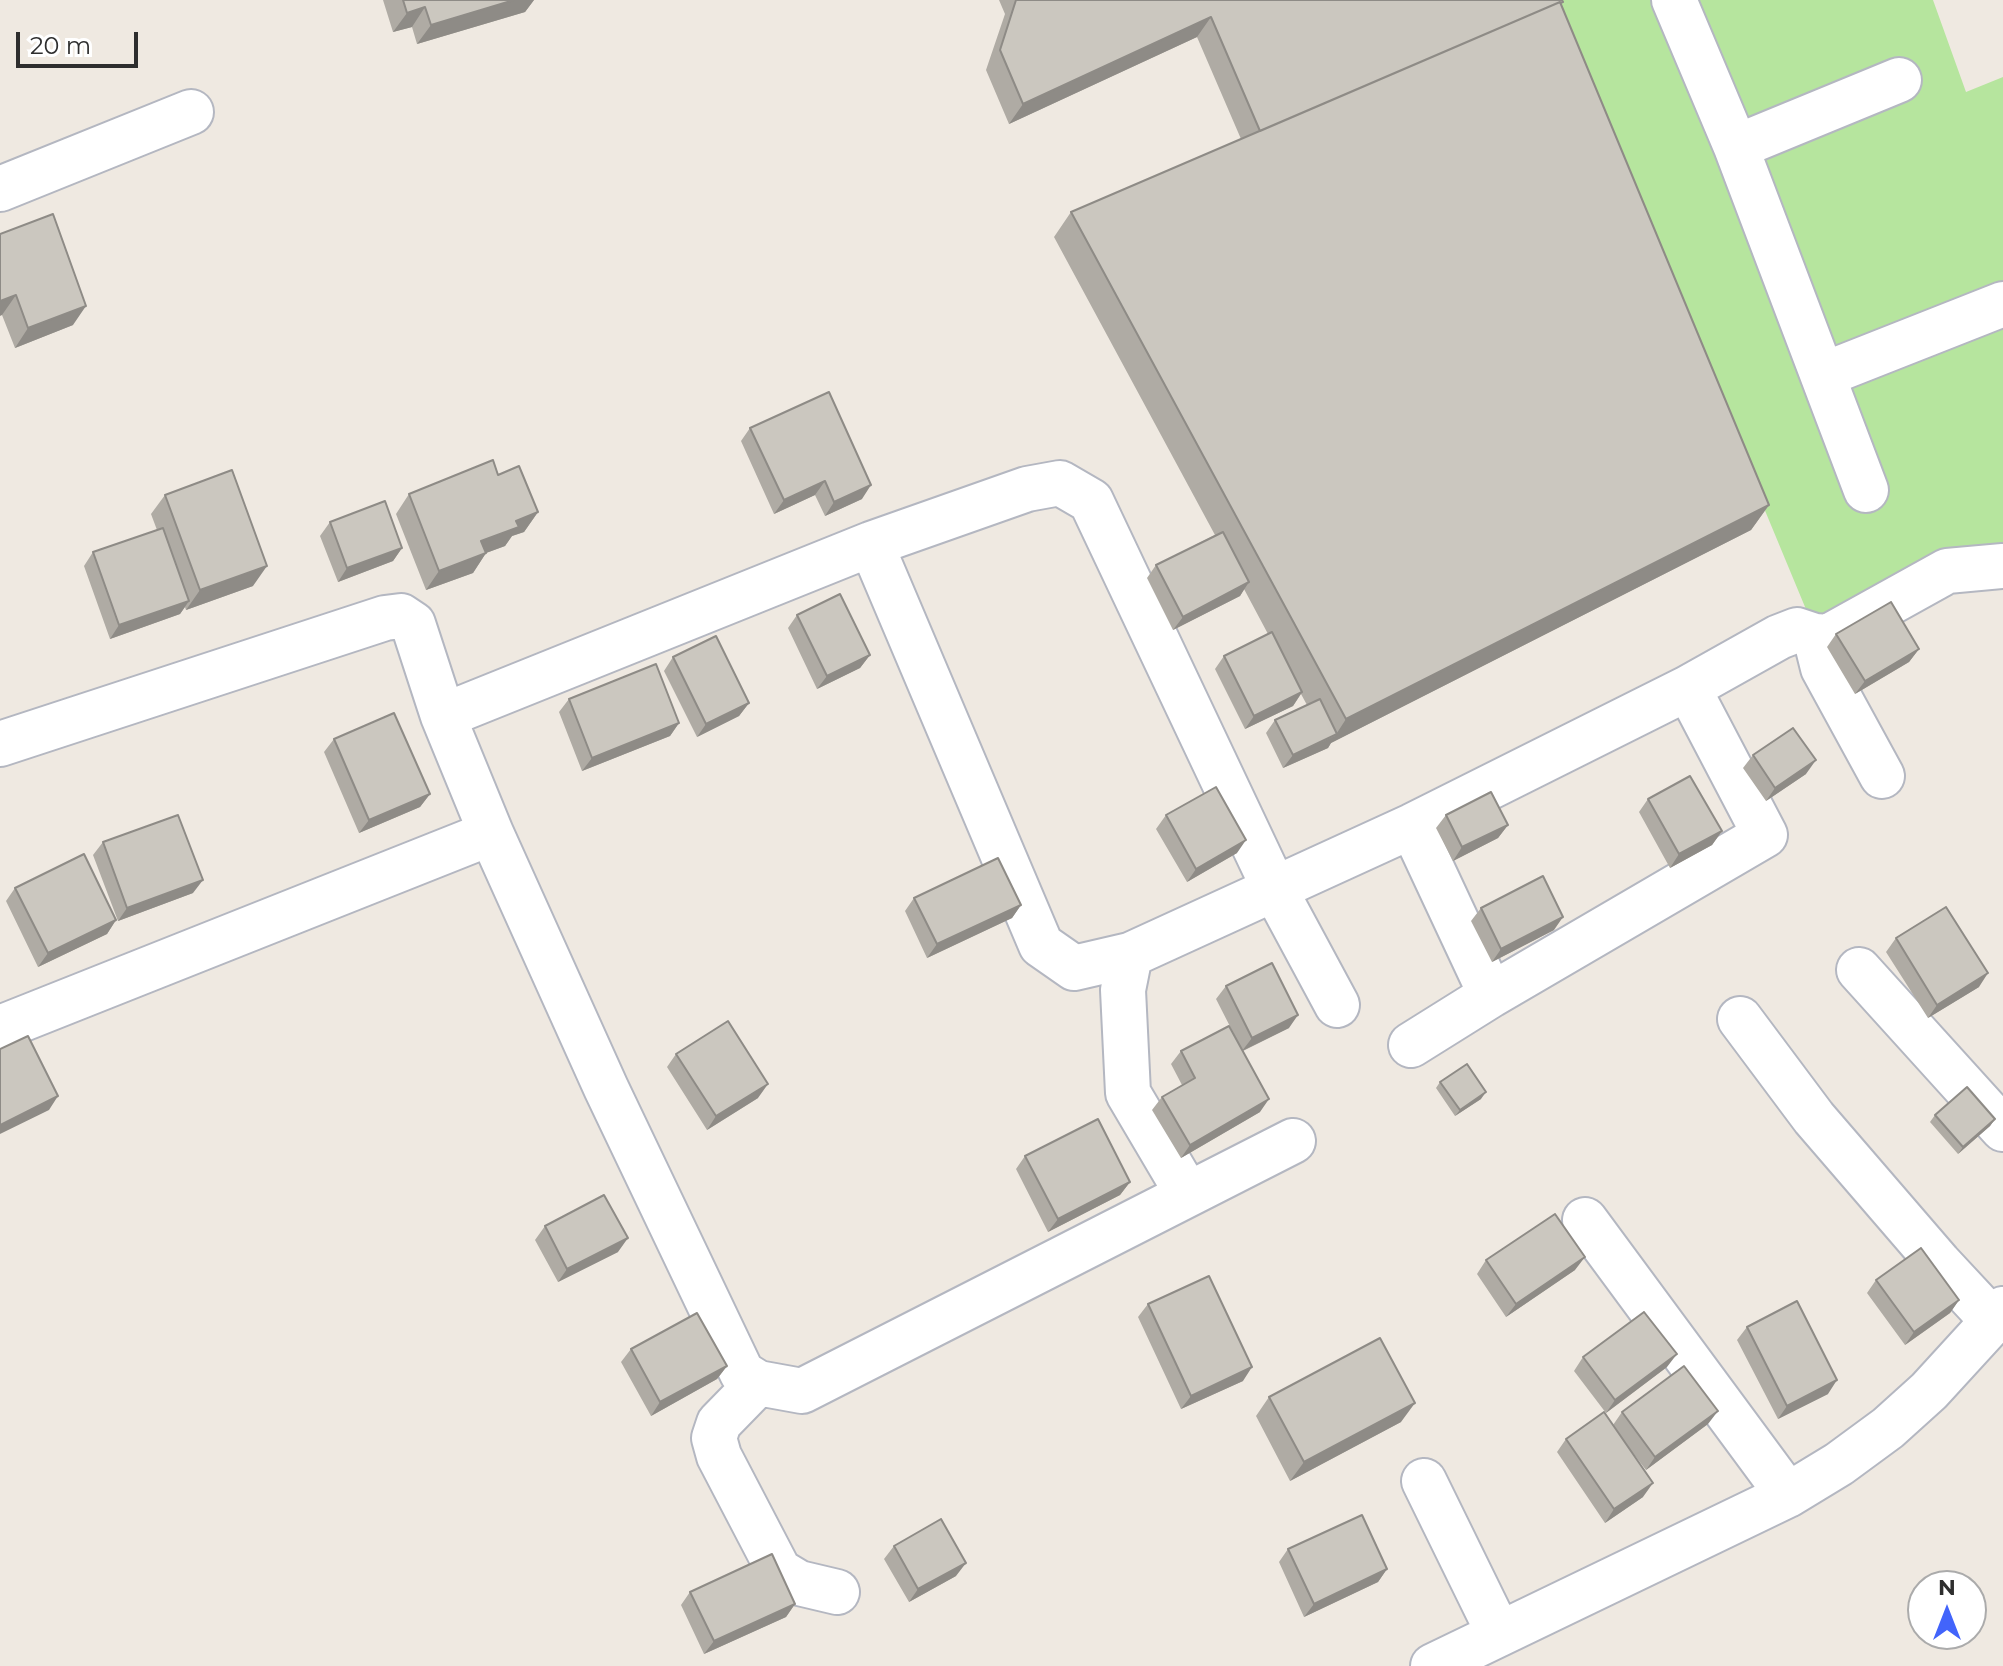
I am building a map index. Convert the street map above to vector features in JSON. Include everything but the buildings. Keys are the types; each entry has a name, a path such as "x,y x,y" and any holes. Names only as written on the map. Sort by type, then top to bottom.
{"street":[{"path":"1674,0 1736,147 1866,490"},
{"path":"1736,147 1899,80"},
{"path":"0,189 191,112"},
{"path":"1823,375 2003,304"},
{"path":"443,716 871,544 1027,489 1060,483 1091,501 1274,888 1337,1005"},
{"path":"871,544 1041,945 1074,968 1130,955 1412,826 1797,630 1828,637 1947,571 2003,566"},
{"path":"0,744 385,618 401,616 413,624 443,716 491,833 606,1088 742,1373 758,1383 802,1391 1293,1141"},
{"path":"1815,636 1823,668 1882,776"},
{"path":"1411,1045 1765,835 1688,688"},
{"path":"1412,826 1491,995"},
{"path":"0,1028 491,833"},
{"path":"1130,955 1123,990 1128,1093 1187,1193"},
{"path":"1859,970 2003,1129"},
{"path":"1433,1666 1788,1495 1839,1464 1888,1428 1929,1391 1998,1315 1939,1263 1814,1118 1740,1019"},
{"path":"1585,1220 1788,1495"},
{"path":"758,1383 719,1423 714,1438 719,1456 779,1571 799,1583 837,1592"},
{"path":"1424,1481 1499,1634"}],"green space":[{"path":"1553,0 1933,0 1966,92 2003,77 2003,557 1815,631"}]}
